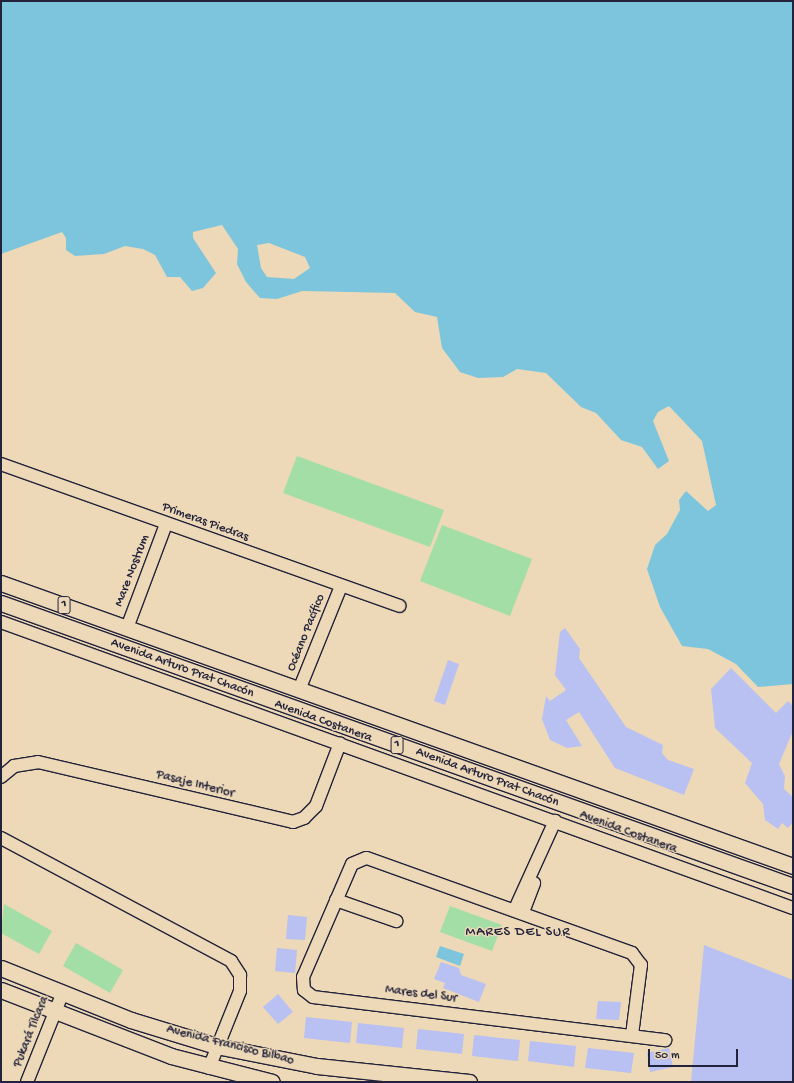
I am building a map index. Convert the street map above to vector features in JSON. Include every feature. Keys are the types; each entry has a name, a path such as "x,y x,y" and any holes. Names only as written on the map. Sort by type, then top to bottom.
{"main road":[{"name":"Avenida Arturo Prat Chacón","path":"1,583 793,866"},
{"name":"Avenida Arturo Prat Chacón","path":"1,603 793,886"},
{"name":"Avenida Francisco Bilbao","path":"1,968 145,1025 216,1046 317,1066 469,1082"},
{"name":"Avenida Francisco Bilbao","path":"1,990 135,1044 209,1068 272,1082"}],"street":[{"name":"Primeras Piedras","path":"1,464 399,606"},
{"name":"Mare Nostrum","path":"127,628 166,524"},
{"name":"Océano Pacífico","path":"299,690 341,586"},
{"name":"Avenida Costanera","path":"1,622 340,743 793,908"},
{"name":"Pasaje Interior","path":"1,777 14,766 38,762 293,822 304,818 316,806 340,743"},
{"path":"519,911 555,821"},
{"path":"1,838 231,961 240,975 241,986 216,1046 209,1068"},
{"name":"Mares del Sur","path":"632,1035 641,965 632,953 519,911 366,858 352,864 303,977 304,990 313,996 665,1040"},
{"path":"336,900 396,921"},
{"name":"Pukará Tilcara","path":"27,1082 63,992"}],"green space":[{"path":"297,456 444,510 430,547 283,493"},
{"path":"442,525 532,559 510,616 420,581"},
{"path":"4,904 52,931 39,954 1,933"},
{"path":"450,906 502,925 492,951 440,932"},
{"path":"76,943 123,970 110,993 63,966"}],"water":[{"path":"1,1 793,1 793,684 758,687 736,664 708,649 682,646 660,607 647,569 655,545 667,534 680,510 679,500 686,491 708,511 716,505 702,441 669,406 658,412 653,421 669,461 658,469 642,447 621,440 596,413 581,407 546,373 517,369 503,377 478,378 460,372 442,348 437,317 415,312 395,293 302,291 277,299 260,298 246,282 237,264 238,249 222,225 193,232 193,238 216,273 203,288 192,291 180,277 167,277 155,255 143,249 125,246 104,254 75,256 66,250 66,238 62,232 1,254","holes":["269,243 305,257 310,268 294,279 267,277 261,268 257,245"]},
{"path":"440,946 464,954 460,966 436,957"}],"building":[{"path":"565,628 580,649 579,658 626,727 663,745 662,753 668,760 694,769 684,795 615,768 579,712 566,720 582,746 567,748 550,740 542,719 546,696 550,701 566,690 555,675 560,632"},
{"path":"448,660 459,664 445,705 434,701"},
{"path":"731,668 776,713 788,701 793,706 793,731 779,764 785,776 784,789 793,797 793,822 788,828 782,823 778,829 765,820 763,804 745,783 752,763 715,728 711,689"},
{"path":"288,915 307,917 305,940 286,939"},
{"path":"704,945 793,980 793,1082 691,1082"},
{"path":"277,948 297,950 295,973 275,971"},
{"path":"441,962 459,968 461,975 486,984 479,1002 443,988 445,983 434,979"},
{"path":"278,994 293,1012 278,1024 263,1007"},
{"path":"598,1001 621,1002 619,1020 596,1019"},
{"path":"306,1017 352,1022 350,1043 304,1038"},
{"path":"358,1023 404,1028 402,1048 356,1043"},
{"path":"418,1029 464,1034 462,1054 416,1049"},
{"path":"474,1035 520,1040 518,1061 472,1056"},
{"path":"530,1041 576,1046 574,1067 528,1061"},
{"path":"588,1048 634,1053 631,1073 585,1068"},
{"path":"669,1048 673,1067 650,1072 647,1053"}],"district":[{"name":"MARES DEL SUR","path":"518,933"}]}
